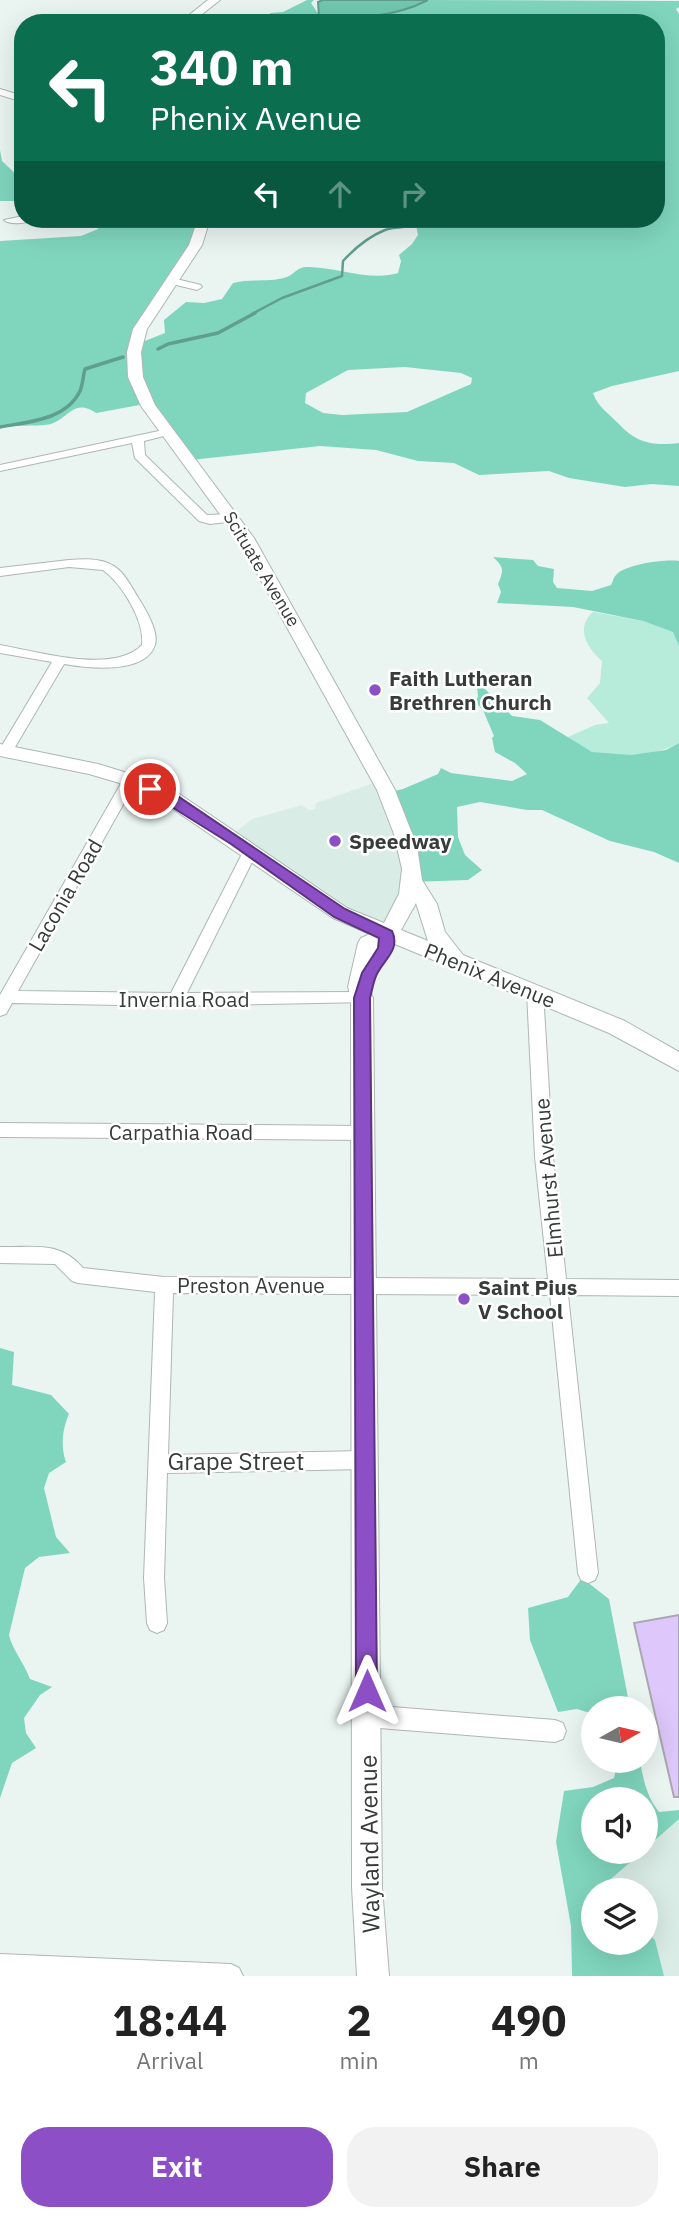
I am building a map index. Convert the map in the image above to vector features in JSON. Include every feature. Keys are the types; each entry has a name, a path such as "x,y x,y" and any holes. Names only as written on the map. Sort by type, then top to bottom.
{"main road":[{"path":"196,14 215,0"},
{"name":"Scituate Avenue","path":"201,228 193,251 146,319 136,340 132,361 139,391 232,518 271,578 386,790 405,842 412,881 399,918 387,935"},
{"name":"Phenix Avenue","path":"3,751 90,768 130,780 171,798 340,913 387,935 617,1027 679,1062"},
{"path":"412,881 427,904 435,935 458,962"},
{"name":"Wayland Avenue","path":"373,1976 367,1887 362,998 369,973 386,949 387,935"}],"street":[{"path":"9,220 14,220"},
{"path":"173,281 197,287"},
{"path":"0,468 168,432"},
{"path":"139,437 139,456 203,518 232,518"},
{"path":"0,572 77,564 97,565 112,570 122,580 147,629 148,645 135,657 107,664 60,660 0,649"},
{"path":"3,751 60,660"},
{"name":"Laconia Road","path":"4,1003 130,780"},
{"path":"175,1000 251,850"},
{"name":"Elmhurst Avenue","path":"535,992 544,1157 588,1573"},
{"name":"Invernia Road","path":"4,1003 362,998"},
{"name":"Carpathia Road","path":"0,1130 363,1133"},
{"name":"Preston Avenue","path":"0,1255 56,1256 65,1259 78,1275 164,1285 679,1287"},
{"name":"Grape Street","path":"164,1285 157,1464 364,1461"},
{"path":"157,1464 154,1578 157,1623"},
{"path":"367,1716 555,1731"},
{"path":"0,1966 122,1974 231,1976"}],"shaded area":[{"path":"307,0 314,0 311,3 318,14 269,14 283,12"},
{"path":"428,0 388,14 319,14 318,2"},
{"path":"430,0 679,1 679,7 676,9 679,14 679,371 593,393 604,410 631,435 645,442 679,443 679,486 652,484 625,487 569,478 549,471 479,475 454,463 418,461 376,450 320,446 191,460 145,404 96,413 77,408 51,424 0,428 0,241 81,236 98,228 203,228 137,344 165,333 164,320 186,302 204,303 222,299 233,283 280,279 306,267 376,276 398,273 401,261 399,255 418,235 417,228 665,228 665,14 364,14","holes":["405,367 461,373 472,378 471,384 407,412 342,415 323,413 305,403 306,393 348,370"]},
{"path":"0,150 2,161 14,172 14,201 0,201"},
{"path":"493,557 533,560 538,566 554,569 553,582 557,588 592,591 611,585 616,575 628,568 656,562 679,561 679,646 673,632 643,621 573,607 497,603 501,592 498,584 502,569"},
{"path":"593,612 643,621 674,632 679,646 679,743 660,751 612,756 592,752 568,737 595,725 609,723 587,698 600,683 602,661 585,638 585,625"},
{"path":"473,681 512,716 540,720 592,752 631,755 666,750 679,743 679,863 654,852 610,841 542,810 480,802 457,807 458,837 465,855 482,870 468,880 412,882 385,793 403,789 438,774 441,768 451,773 512,781 527,774 515,763 495,752 492,738 494,736 483,710 474,701 478,697 477,686"},
{"path":"377,782 412,882 390,937 228,838 252,819 302,805 309,810 315,809 316,803"},
{"path":"0,1348 14,1352 12,1385 51,1395 69,1414 63,1437 66,1462 49,1473 44,1488 56,1537 70,1553 39,1557 25,1568 9,1635 30,1679 52,1687 40,1695 24,1718 26,1733 36,1748 12,1763 0,1798"},
{"path":"582,1578 609,1599 628,1696 581,1696 581,1710 558,1712 530,1640 528,1608 568,1597"},
{"path":"615,1773 643,1773 646,1787 593,1787 614,1778"},
{"path":"581,1789 581,1864 628,1864 612,1878 581,1878 581,1955 658,1955 658,1952 664,1976 572,1976 571,1926 556,1842 564,1791"},
{"path":"658,1810 679,1810 679,1819 658,1837"},
{"path":"679,1819 679,1976 664,1976 658,1952 658,1878 612,1878 628,1864 658,1864 658,1837"}],"building":[{"path":"679,1615 679,1797 674,1797 658,1727 658,1696 651,1696 634,1623"}],"waterway":[{"path":"252,314 282,298 342,276 343,261 357,248 385,230 395,228"},
{"path":"158,349 168,344 218,333 255,313"},
{"path":"0,427 56,414 74,401 80,391 85,369 123,357"}],"place":[{"name":"Faith Lutheran Brethren Church","path":"375,690"},
{"name":"Speedway","path":"335,841"},
{"name":"Saint Pius V School","path":"464,1299"}],"route":[{"path":"150,789 171,798 340,913 387,935 386,949 369,973 362,998 367,1691"}]}
